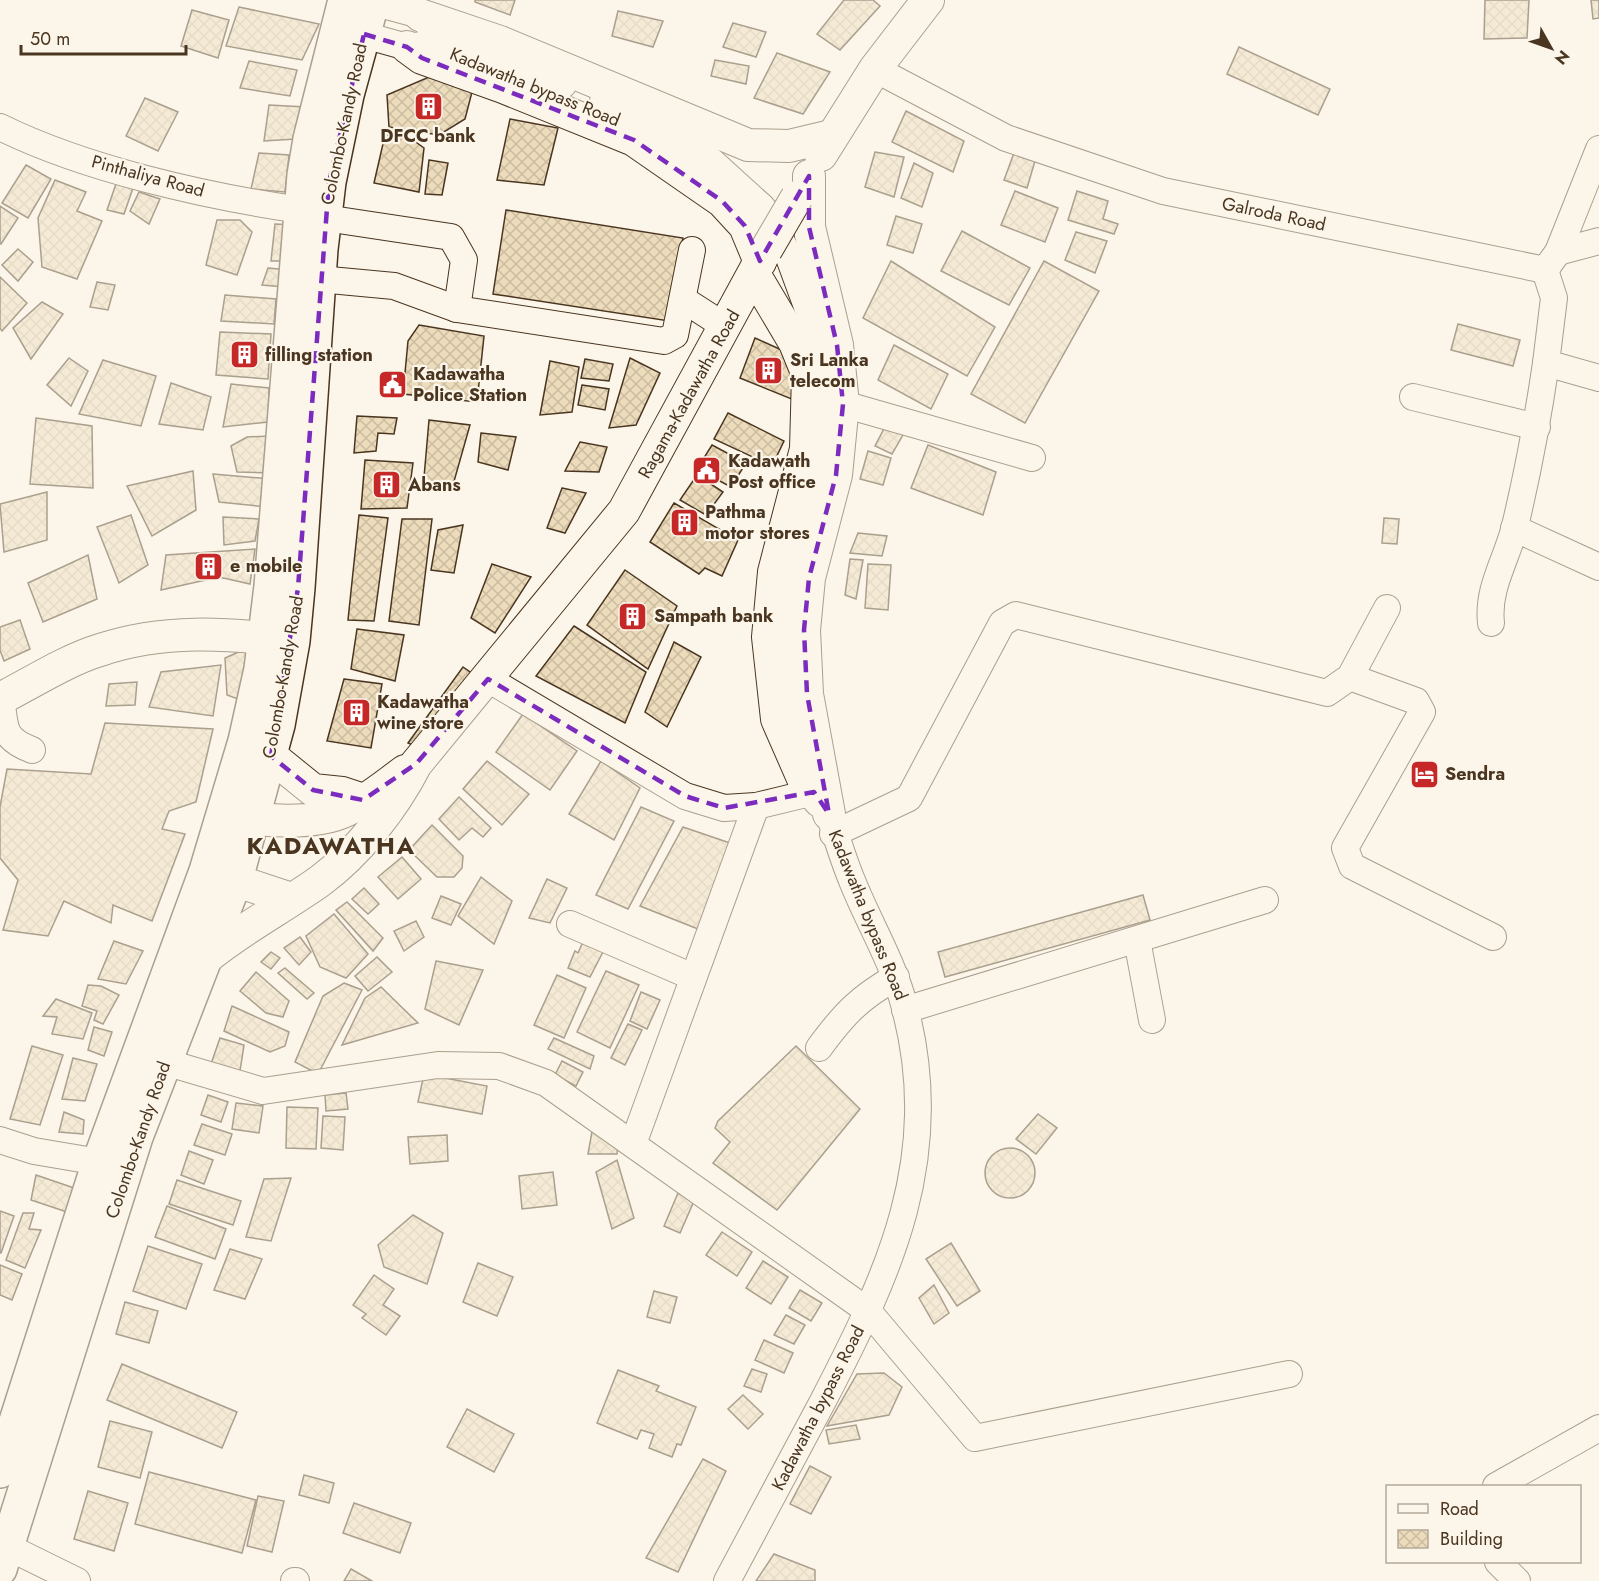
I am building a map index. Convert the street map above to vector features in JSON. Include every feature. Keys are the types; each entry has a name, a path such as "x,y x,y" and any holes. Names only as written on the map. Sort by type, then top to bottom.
{"highway":[{"name":"Colombo-Kandy Road","path":"4,1558 136,1137 205,959 221,875 238,817 245,741 261,669 279,639 306,499 320,279 312,214 310,140 359,11"},
{"name":"Colombo-Kandy Road","path":"238,817 271,756 279,639 278,509 312,214"},
{"name":"Colombo-Kandy Road","path":"0,1471 99,1162 221,875"}],"main road":[{"name":"Ragama-Kadawatha Road","path":"416,764 624,511 831,136 875,69 928,0"},
{"path":"420,15 437,18 510,45 748,145 789,147 831,136"},
{"path":"407,47 422,58 503,87 634,140 722,201 745,226 808,375 806,449 774,572 768,637 777,720 806,783 825,813"},
{"path":"803,186 809,227 837,345 843,404 836,475 809,578 804,630 807,694 825,813"},
{"path":"0,698 98,650 134,642 204,633 279,639"},
{"path":"271,756 313,790 342,793 363,800"},
{"path":"238,817 335,815 363,800 416,764"},
{"path":"205,959 237,933 321,880 350,854 404,788 416,764"},
{"path":"221,875 291,899"}],"street":[{"name":"Kadawatha bypass Road","path":"359,11 420,15 429,25 445,36 609,103 677,136 709,159 723,175 751,196 772,219 807,304 827,373 820,458 791,580 786,638 789,671 797,715 825,813 896,977 905,1010 912,1044 918,1108 913,1177 896,1244 868,1311 727,1581"},
{"name":"Kadawatha bypass Road","path":"359,11 407,47 426,44 532,83 641,130 704,167 723,175"},
{"name":"Galroda Road","path":"875,69 1006,138 1163,191 1551,261"},
{"name":"Pinthaliya Road","path":"0,127 106,168 256,204 451,237 464,260 457,309"},
{"path":"1491,623 1489,602 1514,528 1537,427 1554,298 1551,261 1599,149"},
{"path":"1551,261 1599,241"},
{"path":"320,279 394,286 457,309 664,341 675,335 684,300 692,250"},
{"path":"684,300 726,327"},
{"path":"1546,363 1599,378"},
{"path":"1413,397 1537,427"},
{"path":"843,404 1032,458"},
{"path":"1514,528 1599,567"},
{"path":"488,679 685,796 724,808 756,806 825,813 909,798 1002,623 1016,615 1327,693 1350,677 1388,608"},
{"path":"1350,677 1416,701 1422,712 1345,848 1352,866 1492,937"},
{"path":"0,698 8,736 14,743 32,750"},
{"path":"633,1144 756,806"},
{"path":"905,1010 1265,900"},
{"path":"570,924 693,977"},
{"path":"1137,940 1152,1020"},
{"path":"819,1048 843,1017 866,994 896,977"},
{"path":"165,1062 263,1091 438,1065 499,1066 546,1083 868,1311 975,1438 1289,1374"},
{"path":"0,1140 34,1151 99,1162"},
{"path":"1498,1485 1599,1428"},
{"path":"4,1558 77,1581"},
{"path":"1499,1563 1517,1581"}],"highlighted area":[{"path":"364,34 407,47 422,58 634,140 722,201 745,226 760,261 809,176 809,227 837,345 843,404 836,475 809,578 804,630 807,694 829,814 814,792 724,808 685,796 488,679 416,764 363,800 313,790 271,756 298,588 329,182"}],"building":[{"path":"475,0 515,0 510,15 475,2"},
{"path":"844,0 873,0 880,6 840,50 817,34"},
{"path":"1485,0 1529,0 1527,38 1484,39"},
{"path":"1591,0 1599,0 1599,18 1593,19"},
{"path":"239,7 319,24 302,60 226,46"},
{"path":"192,10 229,20 218,58 181,46"},
{"path":"618,11 663,21 653,47 612,36"},
{"path":"733,23 766,32 756,57 723,47"},
{"path":"1239,47 1330,89 1318,115 1227,74"},
{"path":"777,53 830,72 803,114 754,98"},
{"path":"715,60 749,66 746,84 711,76"},
{"path":"249,61 297,70 290,96 240,88"},
{"name":"DFCC bank","path":"429,77 472,92 465,119 439,135 389,127 387,95"},
{"path":"145,98 178,112 158,151 126,136"},
{"path":"269,105 305,107 295,139 264,141"},
{"path":"906,111 964,141 953,172 892,142"},
{"path":"510,119 558,128 544,185 497,180"},
{"path":"385,135 413,140 424,148 419,192 374,183"},
{"path":"875,152 904,157 894,197 865,187"},
{"path":"259,153 289,155 285,192 251,189"},
{"path":"1014,153 1035,161 1027,188 1004,180"},
{"path":"429,160 448,163 442,195 425,194"},
{"path":"914,163 933,173 922,207 901,198"},
{"path":"26,165 51,179 28,218 2,203"},
{"path":"55,180 86,192 77,211 102,221 77,279 42,267 38,218"},
{"path":"116,184 133,188 124,214 107,210"},
{"path":"1015,191 1058,208 1045,242 1001,225"},
{"path":"1077,191 1108,201 1103,219 1118,224 1114,234 1068,220"},
{"path":"139,192 160,199 149,224 130,211"},
{"path":"0,206 18,218 1,244 0,243"},
{"path":"506,210 683,238 669,321 493,294"},
{"path":"896,216 922,224 913,253 887,245"},
{"path":"217,220 240,220 252,232 237,275 206,265"},
{"path":"275,224 295,225 292,261 271,261"},
{"path":"962,231 1030,268 1009,305 941,271"},
{"path":"1076,232 1107,241 1095,273 1065,260"},
{"path":"18,249 33,262 18,281 2,265"},
{"path":"891,261 995,327 967,376 863,318"},
{"path":"1044,261 1099,291 1025,423 971,394"},
{"path":"268,268 288,270 285,287 262,285"},
{"path":"0,277 27,303 2,331 0,328"},
{"path":"97,282 115,285 108,310 90,307"},
{"path":"225,295 276,299 274,324 221,321"},
{"path":"42,302 63,314 31,359 13,328"},
{"path":"1458,324 1520,340 1513,366 1451,350"},
{"path":"419,325 484,336 477,402 403,394 408,341"},
{"name":"filling station","path":"220,332 271,334 268,379 216,375"},
{"name":"Sri Lanka telecom","path":"755,338 795,356 794,400 740,378"},
{"path":"894,345 948,374 931,409 878,380"},
{"path":"69,358 88,371 71,406 47,385"},
{"path":"630,358 660,373 636,425 609,428"},
{"path":"585,359 613,364 609,381 581,378"},
{"path":"103,360 156,376 141,426 79,414"},
{"path":"550,361 579,367 572,412 540,415"},
{"path":"171,383 211,397 203,430 159,424"},
{"path":"231,384 269,388 268,422 223,427"},
{"path":"582,385 609,389 605,410 578,405"},
{"path":"728,413 784,441 772,466 714,439"},
{"path":"357,416 397,418 394,434 378,433 376,451 354,453"},
{"path":"36,418 92,426 93,488 30,484"},
{"path":"429,420 470,425 451,492 423,489"},
{"path":"886,425 904,433 892,454 875,446"},
{"path":"481,433 516,437 508,470 478,462"},
{"path":"270,436 269,473 237,472 231,446 247,437"},
{"path":"580,442 607,447 599,472 565,471"},
{"path":"712,445 746,463 731,487 697,469"},
{"path":"928,445 996,472 983,515 911,488"},
{"path":"868,451 891,458 883,485 860,479"},
{"name":"Abans","path":"365,460 413,463 407,508 361,509"},
{"path":"193,471 196,510 152,536 127,486"},
{"path":"213,474 271,479 267,507 219,502"},
{"path":"697,475 723,492 706,515 680,500"},
{"path":"562,488 586,493 565,533 547,528"},
{"path":"47,492 47,540 4,552 0,504"},
{"name":"Pathma motor stores","path":"674,503 738,540 722,576 705,568 699,574 650,542"},
{"path":"131,515 148,565 119,583 97,527"},
{"path":"359,515 388,518 374,621 348,620"},
{"path":"223,517 259,519 255,541 224,545"},
{"path":"1384,518 1399,519 1397,544 1382,543"},
{"path":"402,519 432,519 419,625 389,621"},
{"path":"463,525 454,573 431,570 438,530"},
{"path":"858,533 887,536 882,556 850,553"},
{"name":"e mobile","path":"255,549 250,584 219,577 161,590 166,555"},
{"path":"88,555 97,599 43,622 28,583"},
{"path":"850,559 863,560 856,599 845,595"},
{"path":"492,564 531,577 495,633 471,618"},
{"path":"868,564 891,565 888,610 865,608"},
{"name":"Sampath bank","path":"625,570 677,606 648,669 587,625"},
{"path":"20,620 30,649 4,661 0,650 0,627"},
{"path":"574,626 646,672 625,723 536,676"},
{"path":"357,629 404,635 395,681 351,669"},
{"path":"674,642 701,657 667,727 645,712"},
{"path":"252,646 246,702 227,695 225,658"},
{"path":"221,665 213,716 149,707 161,672"},
{"path":"463,667 473,674 417,747 408,743"},
{"name":"Kadawatha wine store","path":"344,679 382,684 371,748 327,741"},
{"path":"137,682 135,705 106,706 109,684"},
{"path":"523,714 577,751 550,790 496,752"},
{"path":"105,723 213,729 196,802 169,811 162,829 185,834 152,921 113,905 111,923 64,901 48,936 3,930 18,880 0,858 0,807 7,769 91,774"},
{"path":"487,761 529,794 502,825 463,789"},
{"path":"601,761 640,788 614,840 569,814"},
{"path":"459,797 491,828 483,837 472,828 459,840 439,819"},
{"path":"641,807 674,821 628,909 596,895"},
{"path":"432,825 463,856 462,868 454,877 437,877 409,850"},
{"path":"683,827 730,843 698,929 640,906"},
{"path":"402,857 421,879 398,899 378,877"},
{"path":"481,877 512,901 494,944 458,916"},
{"path":"547,879 567,888 550,923 529,918"},
{"path":"364,888 379,904 368,914 352,899"},
{"path":"1143,895 1150,920 945,977 938,952"},
{"path":"441,896 461,904 451,925 432,918"},
{"path":"347,902 383,938 373,951 336,910"},
{"path":"334,914 368,954 346,978 320,967 306,936"},
{"path":"416,921 424,937 404,951 394,931"},
{"path":"300,937 311,952 299,965 284,948"},
{"path":"114,941 143,951 126,984 98,979"},
{"path":"583,942 604,950 590,977 568,968 575,951 578,953"},
{"path":"271,952 280,958 271,969 261,962"},
{"path":"377,957 392,972 368,991 355,976"},
{"path":"436,961 483,970 459,1025 425,1009"},
{"path":"285,968 314,993 307,999 278,973"},
{"path":"606,971 639,985 610,1048 577,1032"},
{"path":"256,972 289,1001 283,1017 266,1013 240,991"},
{"path":"557,975 586,988 564,1038 534,1025"},
{"path":"344,983 362,990 318,1074 295,1062 323,996"},
{"path":"88,985 101,986 119,995 103,1024 94,1020 97,1011 82,1006"},
{"path":"381,987 418,1023 342,1045 365,998"},
{"path":"641,992 660,1000 647,1029 630,1021"},
{"path":"56,999 92,1013 83,1039 52,1034 57,1017 43,1016"},
{"path":"232,1006 289,1032 285,1046 270,1052 224,1031"},
{"path":"628,1024 642,1030 625,1065 611,1058"},
{"path":"94,1027 112,1032 104,1056 88,1050"},
{"path":"220,1038 244,1045 240,1071 211,1064"},
{"path":"554,1038 594,1056 590,1069 548,1049"},
{"path":"32,1046 63,1055 40,1125 10,1119"},
{"path":"796,1046 860,1109 777,1210 713,1163 730,1142 715,1128 718,1121"},
{"path":"73,1058 97,1064 85,1101 62,1099"},
{"path":"562,1061 583,1072 576,1086 555,1075"},
{"path":"424,1074 487,1086 482,1114 418,1102"},
{"path":"346,1093 348,1109 326,1111 325,1095"},
{"path":"208,1095 228,1102 221,1122 201,1115"},
{"path":"236,1103 263,1106 259,1133 232,1129"},
{"path":"287,1107 318,1108 316,1149 286,1148"},
{"path":"64,1112 84,1120 83,1134 59,1132"},
{"path":"1038,1114 1057,1128 1036,1154 1016,1139"},
{"path":"323,1116 345,1117 343,1150 321,1148"},
{"path":"202,1124 232,1134 225,1155 194,1145"},
{"path":"593,1126 618,1144 617,1154 588,1154"},
{"path":"447,1135 448,1161 410,1164 408,1137"},
{"path":"1010,1148 1028,1155 1035,1173 1028,1191 1010,1198 992,1191 985,1173 992,1155"},
{"path":"189,1151 213,1160 204,1184 181,1175"},
{"path":"617,1160 634,1218 612,1229 596,1172"},
{"path":"553,1172 557,1205 522,1209 519,1176"},
{"path":"36,1175 77,1189 70,1213 31,1200"},
{"path":"291,1178 271,1241 246,1237 264,1179"},
{"path":"177,1180 241,1201 233,1225 169,1204"},
{"path":"678,1193 694,1201 680,1233 664,1226"},
{"path":"167,1206 226,1229 215,1259 155,1237"},
{"path":"0,1211 14,1216 1,1253 0,1253"},
{"path":"23,1213 34,1213 29,1229 41,1230 25,1268 6,1260"},
{"path":"413,1215 443,1233 427,1284 384,1267 378,1245"},
{"path":"722,1232 752,1252 737,1276 706,1255"},
{"path":"951,1243 980,1291 957,1306 926,1259"},
{"path":"148,1246 202,1264 186,1309 133,1291"},
{"path":"230,1249 262,1259 245,1299 214,1290"},
{"path":"763,1261 788,1277 771,1304 746,1288"},
{"path":"478,1263 513,1277 497,1316 463,1302"},
{"path":"0,1265 22,1274 12,1300 0,1295"},
{"path":"374,1275 394,1289 383,1305 400,1316 386,1335 362,1318 366,1314 353,1305"},
{"path":"934,1285 949,1313 934,1324 919,1298"},
{"path":"800,1290 822,1303 811,1321 789,1308"},
{"path":"654,1291 677,1297 670,1323 647,1317"},
{"path":"125,1302 158,1311 149,1343 116,1334"},
{"path":"786,1315 805,1325 794,1344 774,1335"},
{"path":"764,1340 793,1353 784,1373 755,1360"},
{"path":"122,1364 237,1412 222,1448 107,1400"},
{"path":"752,1369 767,1374 761,1392 744,1386"},
{"path":"618,1370 659,1386 656,1391 696,1407 681,1445 677,1444 672,1457 649,1448 654,1434 641,1430 637,1439 597,1423"},
{"path":"884,1373 902,1387 889,1415 827,1426 857,1374"},
{"path":"743,1395 763,1414 748,1429 728,1409"},
{"path":"467,1409 514,1434 494,1472 447,1447"},
{"path":"110,1421 152,1432 140,1478 98,1467"},
{"path":"856,1425 860,1439 829,1444 826,1430"},
{"path":"703,1459 726,1471 678,1572 646,1558"},
{"path":"810,1466 831,1477 811,1514 790,1504"},
{"path":"149,1472 256,1500 242,1553 135,1524"},
{"path":"304,1475 334,1483 329,1503 299,1495"},
{"path":"88,1491 128,1503 114,1551 74,1539"},
{"path":"258,1496 284,1501 272,1552 247,1546"},
{"path":"354,1503 411,1523 400,1553 343,1533"},
{"path":"774,1554 815,1570 815,1581 756,1581"},
{"path":"351,1569 372,1581 344,1581"}],"place":[{"name":"DFCC bank","path":"428,107"},
{"name":"filling station","path":"244,355"},
{"name":"Sri Lanka telecom","path":"769,370"},
{"name":"Kadawatha Police Station","path":"392,384"},
{"name":"Kadawath Post office","path":"707,471"},
{"name":"Abans","path":"387,485"},
{"name":"Pathma motor stores","path":"684,522"},
{"name":"e mobile","path":"209,566"},
{"name":"Sampath bank","path":"633,616"},
{"name":"Kadawatha wine store","path":"356,712"},
{"name":"Sendra","path":"1424,774"}],"district":[{"name":"KADAWATHA","path":"331,845"}]}
